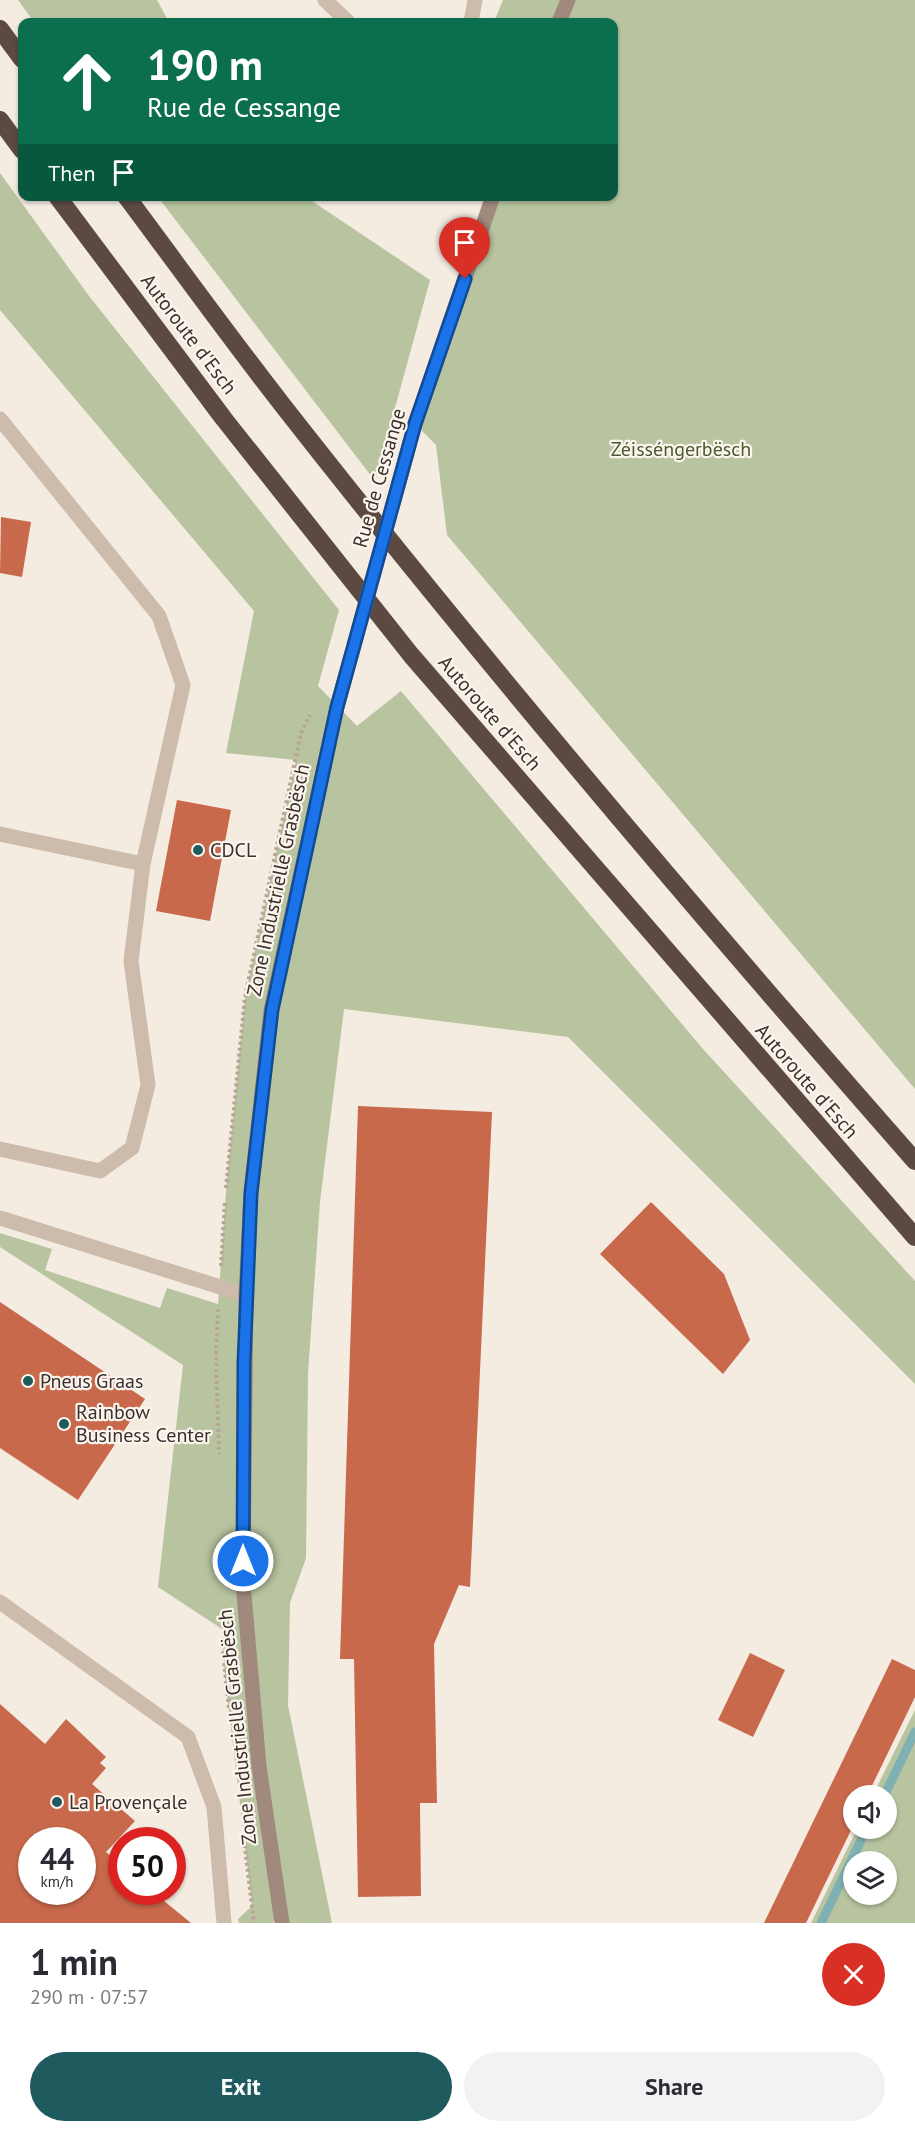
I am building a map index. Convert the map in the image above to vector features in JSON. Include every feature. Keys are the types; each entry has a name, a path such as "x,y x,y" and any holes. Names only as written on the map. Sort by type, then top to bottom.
{"highway":[{"path":"0,29 18,54"},
{"path":"0,120 18,145"},
{"name":"Autoroute d'Esch","path":"61,201 224,419 411,655 720,1015 915,1237"},
{"name":"Autoroute d'Esch","path":"130,201 283,405 451,616 765,991 915,1161"}],"main road":[{"path":"561,18 568,0"},
{"name":"Rue de Cessange","path":"337,707 415,424 491,201"},
{"name":"Zone Industrielle Grasbësch","path":"282,1923 259,1766 243,1583 246,1295 251,1193 272,1010 337,707"}],"lane":[{"path":"325,0 344,18"},
{"path":"472,18 475,0"},
{"path":"0,419 159,616 183,685 143,864 131,961 147,1085 132,1148 100,1171 0,1149"},
{"path":"0,834 143,864"},
{"path":"0,1218 246,1295"},
{"path":"0,1602 188,1737 214,1807 224,1923"}],"green space":[{"path":"18,0 157,0 167,18 31,18"},
{"name":"Zéisséngerbësch","path":"503,0 915,0 915,1089 447,535 436,445 415,424 492,201 618,201 618,18 496,18"},
{"path":"0,173 18,201 20,201 89,296 339,610 318,686 357,726 401,691 703,1049 915,1281 915,1384 568,1037 344,1009 320,1202 308,1373 306,1558 290,1603 288,1705 332,1923 282,1923 279,1906 273,1923 239,1923 238,1919 252,1906 225,1677 222,1629 158,1587 183,1365 0,1247 0,1233 52,1249 45,1270 160,1308 167,1288 218,1304 227,1178 245,997 296,760 226,753 254,611 0,310"},
{"path":"161,201 312,201 430,280 375,481"},
{"path":"915,1710 915,1923 811,1923 843,1858 843,1905 897,1905 897,1851 846,1851 852,1839 897,1839 897,1785 878,1785"}],"building":[{"path":"1,517 31,522 22,577 0,573"},
{"path":"177,800 231,810 210,921 156,911"},
{"path":"358,1106 492,1112 470,1587 459,1585 434,1644 437,1803 420,1803 421,1896 358,1897 354,1659 340,1659"},
{"path":"651,1202 724,1274 750,1340 723,1374 600,1254"},
{"name":"Rainbow Business Center","path":"0,1302 145,1399 78,1500 0,1448"},
{"path":"750,1653 785,1670 753,1737 718,1720"},
{"path":"892,1659 915,1670 915,1697 872,1785 843,1785 843,1839 847,1839 806,1923 764,1923"},
{"name":"La Provençale","path":"0,1704 45,1744 66,1719 106,1757 100,1763 106,1768 92,1784 135,1821 129,1827 108,1827 108,1850 106,1852 108,1854 108,1905 169,1905 191,1923 0,1923"}],"waterway":[{"path":"889,1785 915,1732"},
{"path":"821,1923 862,1839"}],"place":[{"name":"CDCL","path":"198,850"},
{"name":"Pneus Graas","path":"28,1381"},
{"name":"Rainbow Business Center","path":"64,1424"},
{"name":"La Provençale","path":"57,1802"}],"route":[{"path":"243,1561 244,1363 251,1193 272,1010 337,707 415,424 465,279"}]}
